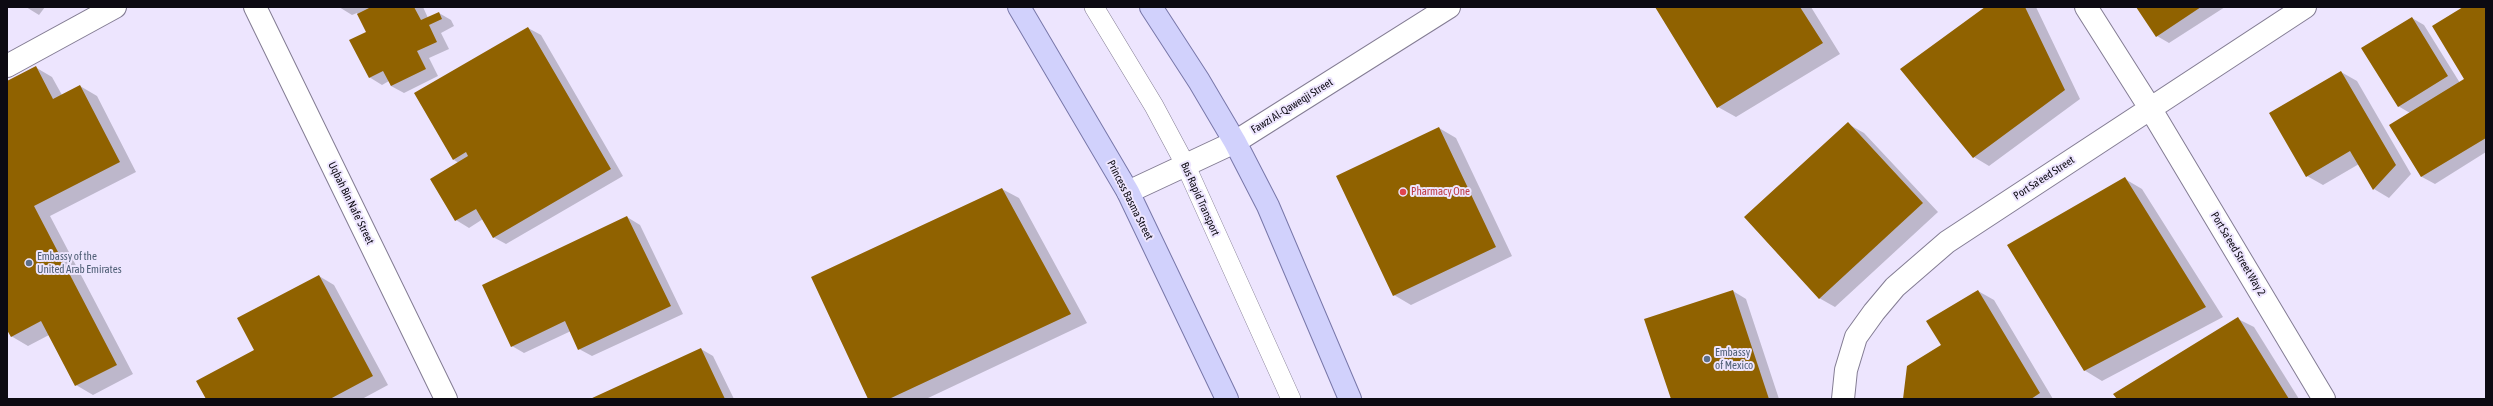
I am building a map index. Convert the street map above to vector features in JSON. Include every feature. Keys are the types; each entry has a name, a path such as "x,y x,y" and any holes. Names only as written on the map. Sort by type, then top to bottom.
{"main road":[{"name":"Princess Basma Street","path":"1019,7 1128,192 1227,399"},
{"path":"1151,7 1199,81 1235,142 1268,206 1350,399"}],"street":[{"path":"7,66 116,7"},
{"name":"Uqbah Bin Nafe' Street","path":"255,7 446,399"},
{"name":"Fawzi Al-Qaweqji Street","path":"1128,192 1185,164 1235,142 1449,7"},
{"name":"Port Sa'eed Street Way 2","path":"2086,7 2150,108 2324,399"},
{"name":"Port Sa'eed Street","path":"1843,399 1846,370 1856,338 1874,312 1895,288 1947,242 2305,7"}],"lane":[{"name":"Bus Rapid Transport","path":"1094,7 1154,106 1185,164 1291,399"}],"building":[{"path":"371,7 414,7 421,20 439,12 442,19 429,25 437,42 417,51 426,69 391,86 383,71 369,78 349,40 366,32 357,14"},
{"path":"1655,7 1800,7 1823,43 1717,108"},
{"path":"1985,7 2025,7 2065,90 1973,158 1900,69"},
{"path":"2136,7 2201,7 2156,37"},
{"path":"2463,7 2486,7 2486,138 2421,177 2389,125 2464,79 2432,26"},
{"path":"2412,17 2448,76 2398,107 2361,48"},
{"path":"528,27 611,169 493,238 476,209 455,221 430,179 468,156 466,152 453,160 414,93"},
{"path":"36,66 53,99 80,85 120,162 34,206 117,365 75,386 41,321 11,337 7,330 7,81"},
{"path":"2341,71 2396,165 2373,190 2350,151 2306,177 2269,113"},
{"path":"1848,122 1923,203 1819,299 1744,217"},
{"path":"1439,127 1496,247 1393,296 1336,176"},
{"path":"2125,177 2206,307 2084,371 2007,245"},
{"path":"1002,188 1071,314 889,399 868,399 811,277"},
{"path":"627,216 671,306 578,350 565,321 511,347 482,285"},
{"path":"319,275 373,376 330,399 206,399 196,381 254,350 237,318"},
{"name":"Embassy of Mexico","path":"1733,290 1769,399 1671,399 1644,319"},
{"path":"1978,290 2040,393 2031,399 1903,399 1907,366 1941,345 1926,321"},
{"path":"2238,317 2289,399 2117,399 2113,394"},
{"path":"701,348 725,399 590,399"}],"place":[{"name":"Pharmacy One","path":"1403,192"},
{"name":"Embassy of the United Arab Emirates","path":"29,263"},
{"name":"Embassy of Mexico","path":"1707,359"}]}
